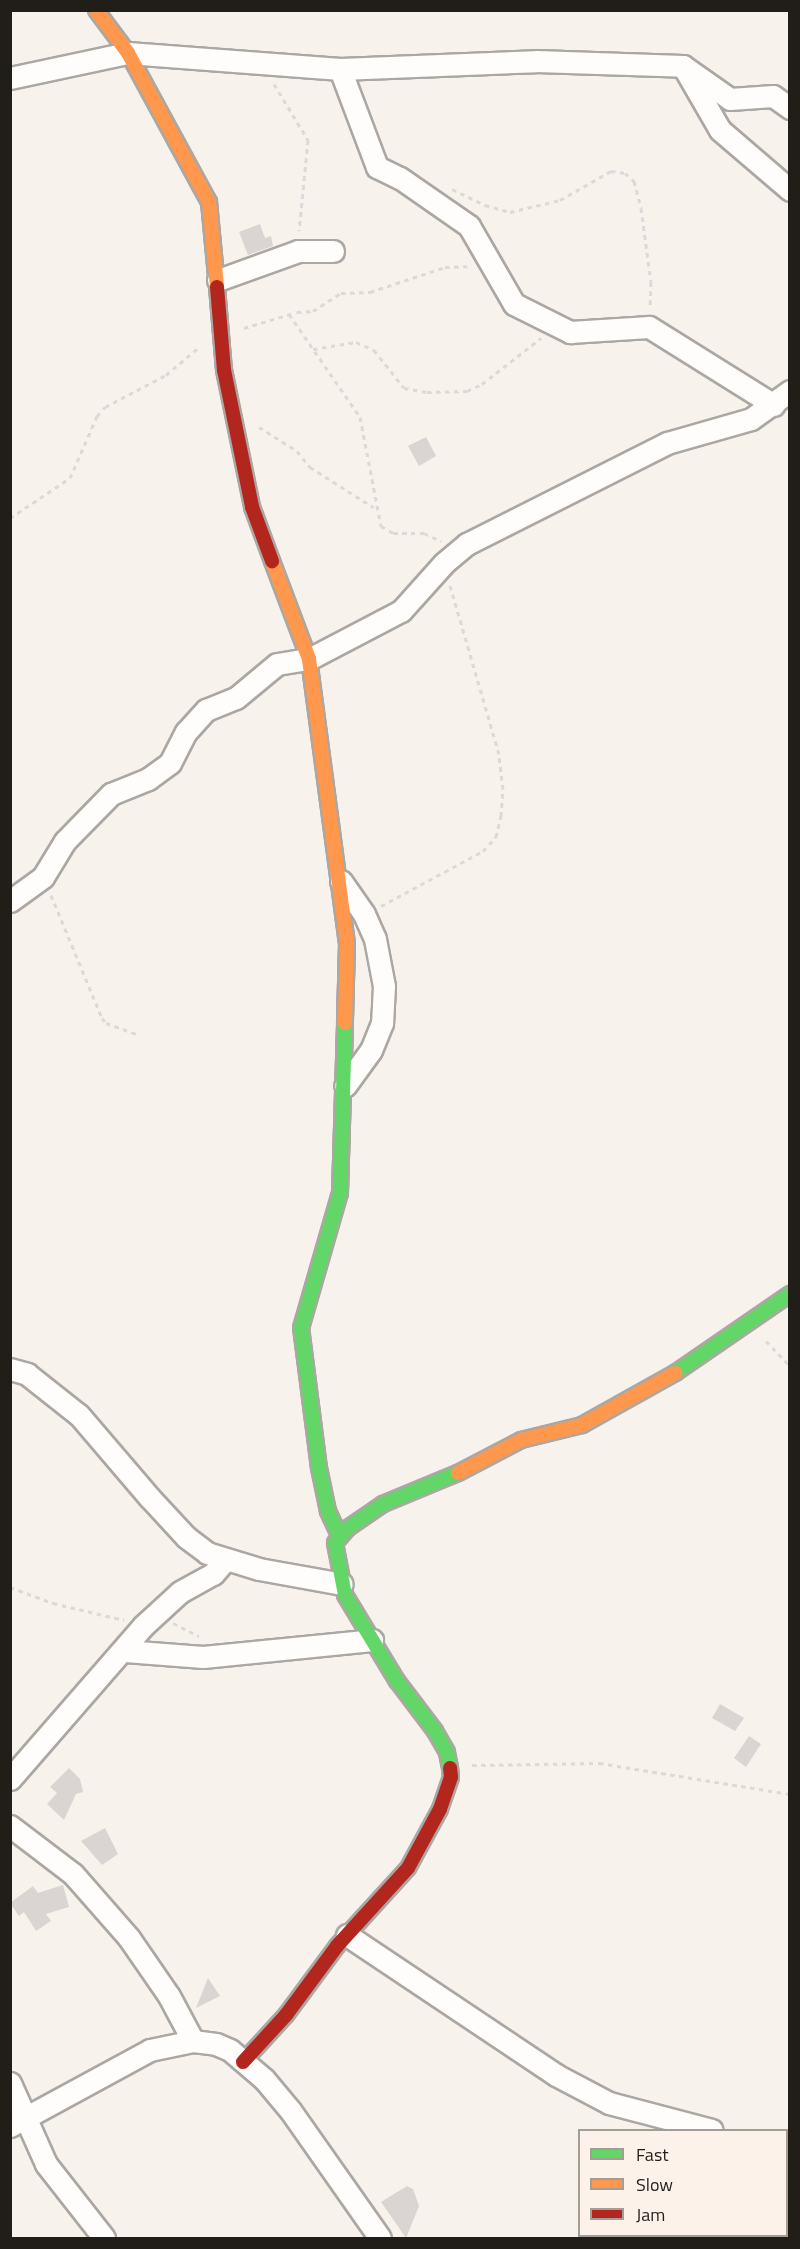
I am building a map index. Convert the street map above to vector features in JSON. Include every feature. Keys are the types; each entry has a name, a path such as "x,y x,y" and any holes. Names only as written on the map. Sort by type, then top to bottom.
{"street":[{"path":"96,10 128,53 209,202 218,280 219,331 232,411 252,507 309,659 347,944 345,1086 340,1193 301,1328 319,1468 328,1510 340,1537"},
{"path":"10,78 128,53 340,69 536,61 682,66 730,99 773,96 789,108"},
{"path":"682,66 720,130 789,190"},
{"path":"340,69 377,167 462,219 477,236 492,268 514,304 557,326 595,333 649,327 774,405"},
{"path":"218,280 298,251 333,251"},
{"path":"10,901 43,877 65,841 111,794 148,779 170,763 201,713 236,698 277,664 309,659 401,611 450,557 667,443 690,434 734,426 774,405 789,391"},
{"path":"340,880 364,914 375,939 384,986 382,1023 371,1050 345,1086"},
{"path":"243,2062 286,2015 347,1935 408,1868 440,1809 450,1777 447,1752 372,1640 342,1584 336,1561 335,1543 383,1504 471,1467 521,1440 582,1425 688,1366 750,1325 789,1294"},
{"path":"10,1370 27,1374 79,1415 186,1537 225,1560 342,1584"},
{"path":"10,1779 125,1651 143,1626 180,1592 213,1574 225,1560"},
{"path":"125,1651 203,1657 372,1640"},
{"path":"10,1826 73,1874 129,1938 168,1996 192,2041"},
{"path":"347,1935 566,2081 609,2103 708,2129"},
{"path":"19,2122 150,2050 192,2041 216,2044 243,2062 290,2110 380,2238"},
{"path":"10,2083 19,2122 46,2164 104,2238"}],"path":[{"path":"261,62 306,132 298,251"},
{"path":"444,186 485,206 510,212 560,200 611,171 625,173 634,181 641,208 651,282 649,327"},
{"path":"10,518 69,478 96,416 105,408 166,375 219,331 289,314 313,311 341,293 370,292 445,267 492,268"},
{"path":"289,314 360,417 374,507 381,526 388,532 424,533 450,557 499,754 503,789 501,816 496,837 483,851 364,914"},
{"path":"313,349 356,342 374,350 404,388 427,392 467,391 482,384 557,326"},
{"path":"232,411 282,440 310,467 374,507"},
{"path":"43,877 102,1018 106,1023 136,1034"},
{"path":"750,1325 789,1366"},
{"path":"10,1587 53,1603 143,1626"},
{"path":"161,1611 178,1627 206,1639"},
{"path":"449,1766 599,1763 789,1794"}],"building":[{"path":"260,224 265,238 271,236 273,246 248,255 239,232"},
{"path":"426,437 436,456 419,466 408,446"},
{"path":"720,1704 744,1718 735,1731 712,1718"},
{"path":"749,1736 761,1744 746,1767 734,1758"},
{"path":"69,1768 80,1779 83,1792 76,1794 64,1820 47,1804 57,1793 50,1787"},
{"path":"105,1828 118,1854 102,1865 81,1841"},
{"path":"63,1885 69,1907 46,1914 51,1921 36,1931 24,1912 19,1916 10,1903 33,1886 38,1893"},
{"path":"208,1978 220,1996 196,2008"},
{"path":"407,2186 413,2189 419,2206 406,2238 381,2202"}],"traffic: fast":[{"path":"340,1537 328,1511 319,1468 301,1328 340,1193 345,1023"},
{"path":"675,1373 790,1294"},
{"path":"450,1768 447,1752 435,1731 397,1681 345,1595 335,1543 348,1528 383,1504 458,1473"}],"traffic: slow":[{"path":"96,10 128,53 209,202 217,287"},
{"path":"272,561 309,659 347,944 345,1023"},
{"path":"458,1473 521,1440 582,1425 675,1373"}],"traffic: jam":[{"path":"217,287 224,370 252,507 272,561"},
{"path":"243,2062 286,2015 337,1946 408,1868 440,1809 451,1777 450,1768"}]}
